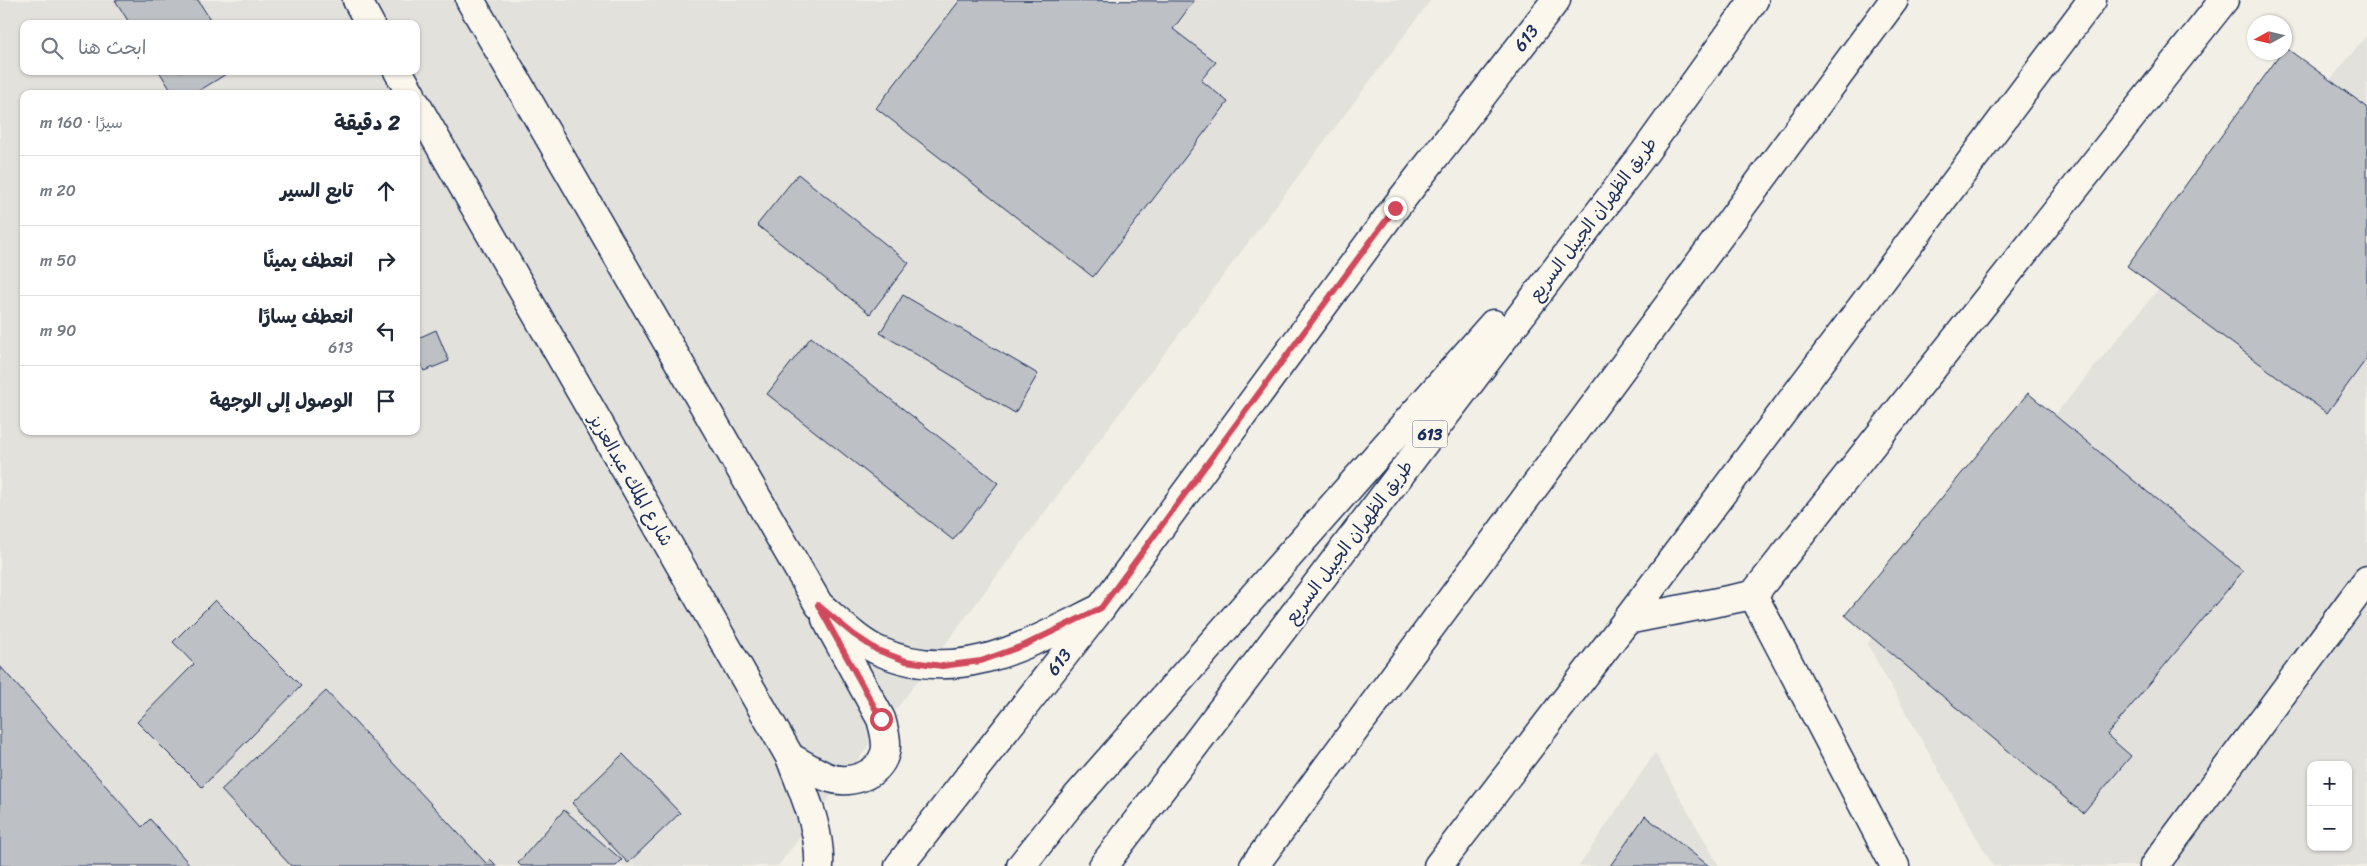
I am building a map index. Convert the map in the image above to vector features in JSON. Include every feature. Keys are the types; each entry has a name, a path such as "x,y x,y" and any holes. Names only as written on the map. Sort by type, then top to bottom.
{"main road":[{"path":"357,0 368,20"},
{"path":"470,0 818,605 881,719 886,736 885,754 877,766 864,777 848,781 828,777 790,757"},
{"name":"613","path":"899,866 1101,608 1389,216 1556,0"},
{"name":"طريق الظهران الجبيل السريع","path":"1103,866 1645,152 1754,0"},
{"path":"1254,866 1894,0"},
{"path":"1438,866 1627,620 2092,0"},
{"path":"1627,620 1753,595 2224,0"},
{"path":"400,75 408,90"},
{"name":"شارع الملك عبدالعزيز","path":"420,111 790,757 812,816 820,853 819,866"},
{"path":"1021,866 1073,802 1645,152"},
{"path":"2154,866 2366,583"},
{"path":"1753,595 1895,866"},
{"path":"818,605 853,634 877,650 906,661 942,666 981,661 1025,645 1101,608"}],"shaded area":[{"path":"0,0 1431,0 778,866 0,866"},
{"path":"2367,35 2367,866 1993,866 1867,644"},
{"path":"1655,753 1719,866 1579,866"}],"building":[{"path":"115,0 198,0 210,20 128,20"},
{"path":"960,0 1194,1 1173,29 1216,62 1201,80 1228,102 1093,277 876,108"},
{"path":"2292,52 2367,107 2367,358 2327,413 2127,266 2276,60 2292,60"},
{"path":"161,75 225,75 200,90 171,90"},
{"path":"798,174 909,263 870,314 757,225"},
{"path":"903,295 1038,374 1015,413 880,333"},
{"path":"436,330 449,361 424,371 420,362 420,337"},
{"path":"811,337 998,483 953,540 767,394"},
{"path":"2028,393 2243,571 2107,735 2131,756 2083,813 1845,615"},
{"path":"215,600 301,686 202,787 137,722 194,664 173,642"},
{"path":"0,666 142,827 150,819 191,866 0,866"},
{"path":"326,691 486,863 490,859 497,866 291,866 221,790"},
{"path":"623,754 680,813 628,863 572,803"},
{"path":"564,810 622,860 616,866 521,866 518,863"},
{"path":"1645,816 1709,866 1610,866"}],"route":[{"path":"881,719 818,605 853,634 877,650 906,661 942,666 981,661 1025,645 1101,608 1395,208"}]}
